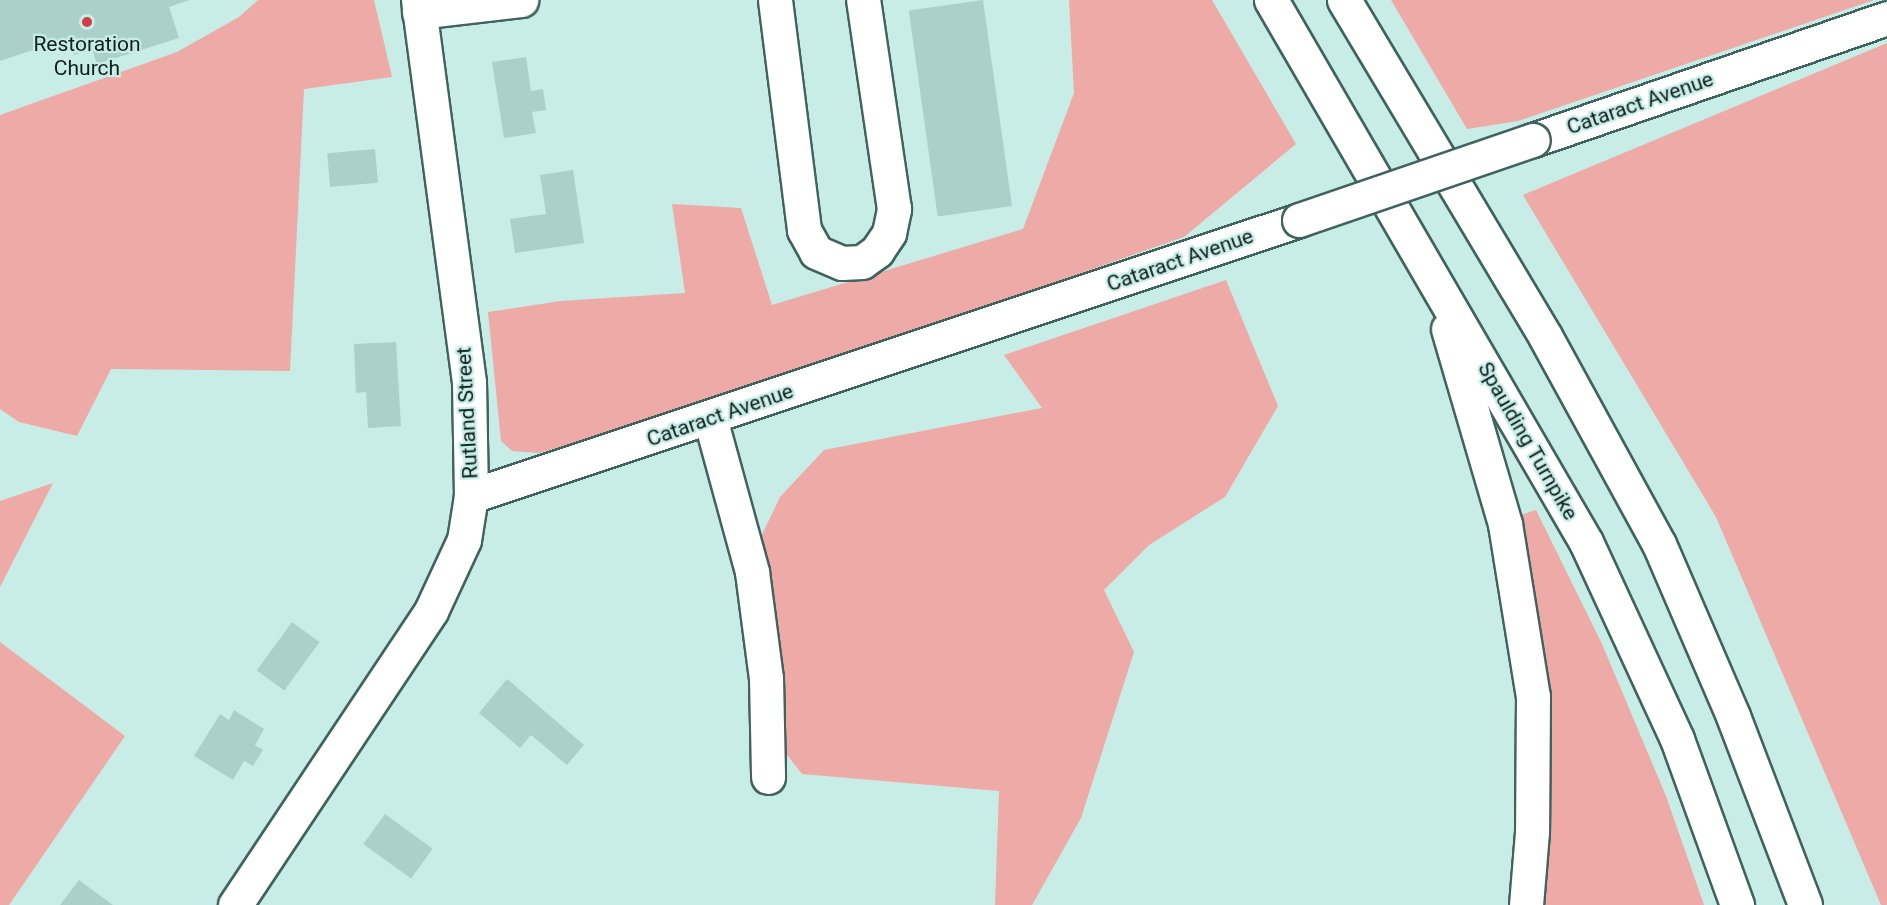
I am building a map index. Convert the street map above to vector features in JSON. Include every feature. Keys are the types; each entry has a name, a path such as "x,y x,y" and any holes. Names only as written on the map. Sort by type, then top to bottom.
{"main road":[{"path":"418,6 521,0"},
{"path":"775,0 804,230 816,252 842,263 862,262 877,251 889,233 894,209 863,0"},
{"name":"Spaulding Turnpike","path":"1271,0 1586,542 1677,739 1737,905"},
{"path":"1344,0 1545,336 1659,544 1787,852 1805,905"},
{"name":"Rutland Street","path":"235,905 431,610 464,540 471,496 469,382 418,6"},
{"name":"Cataract Avenue","path":"471,496 1299,220 1887,18"},
{"path":"1432,275 1498,495 1521,605 1533,696 1532,832 1526,905"},
{"path":"710,418 752,572 766,678 768,777"},
{"path":"1787,852 1816,905"}],"shaded area":[{"path":"258,0 374,0 392,77 304,89 290,371 111,369 77,436 19,422 0,409 0,115 177,52 239,17"},
{"path":"1069,0 1212,0 1296,144 1184,237 694,408 539,453 512,451 501,441 488,312 561,301 685,293 672,204 741,208 772,305 1023,229 1074,93"},
{"path":"1391,0 1874,0 1518,121 1467,129"},
{"path":"1887,43 1887,905 1881,905 1716,517 1523,195"},
{"path":"1226,280 1278,406 1225,497 1149,545 1104,590 1134,652 1081,818 1032,905 995,905 999,791 802,774 784,751 760,539 780,497 824,450 1042,408 1004,355"},
{"path":"53,483 0,587 0,501"},
{"path":"1536,510 1602,644 1666,796 1704,905 1539,905 1541,642 1518,516"},
{"path":"0,642 125,736 9,905 0,905"}],"building":[{"name":"Restoration Church","path":"0,0 190,0 169,7 179,38 97,64 92,49 74,55 69,38 0,61"},
{"path":"983,0 1012,206 938,216 909,10"},
{"path":"526,57 531,91 543,89 546,110 532,112 536,133 504,138 492,62"},
{"path":"375,149 378,183 330,187 327,153"},
{"path":"573,170 584,243 515,253 510,219 546,214 540,175"},
{"path":"396,342 401,426 368,428 366,392 356,393 354,344"},
{"path":"292,622 320,642 284,691 257,671"},
{"path":"507,679 584,745 567,765 531,735 520,748 479,713"},
{"path":"234,710 264,729 255,745 263,750 253,766 244,761 233,780 194,756 220,714 229,720"},
{"path":"385,814 433,849 411,879 363,844"},
{"path":"79,880 113,905 60,905"}],"place":[{"name":"Restoration Church","path":"87,22"}]}
